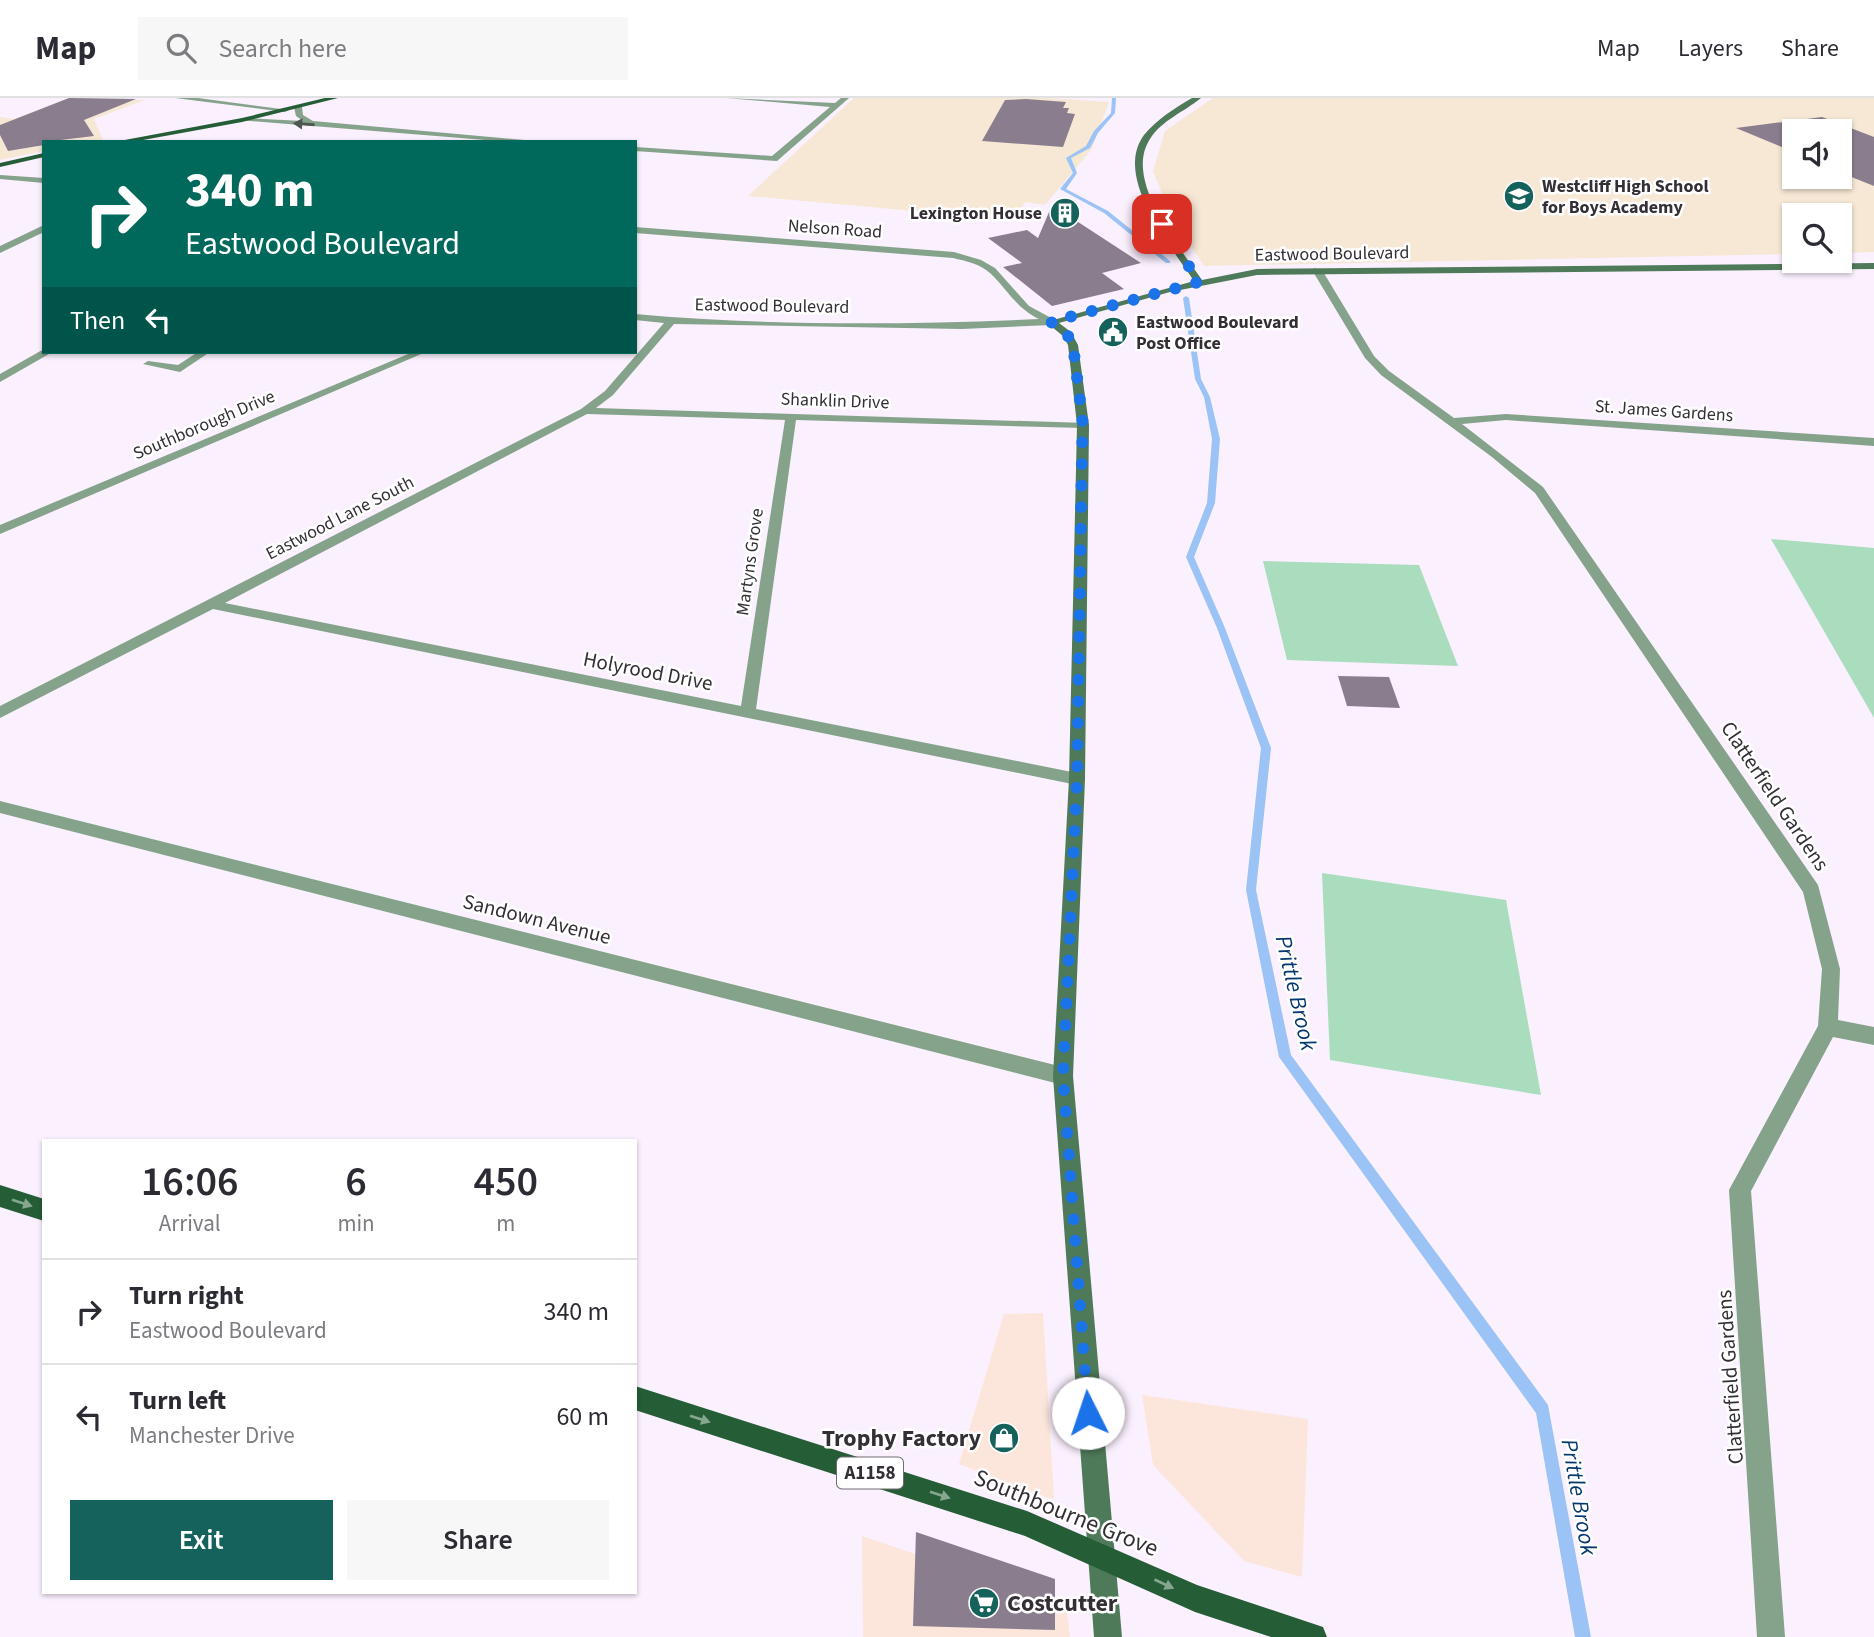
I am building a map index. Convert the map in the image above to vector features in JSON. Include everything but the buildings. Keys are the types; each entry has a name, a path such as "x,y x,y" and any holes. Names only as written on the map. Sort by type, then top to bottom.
{"main road":[{"path":"129,140 242,120 334,98"},
{"path":"0,165 42,155"},
{"path":"0,1196 42,1209"},
{"name":"Southbourne Grove","path":"637,1399 1003,1516 1102,1555 1195,1598 1313,1637"}],"street":[{"path":"179,98 285,110"},
{"path":"730,98 837,105"},
{"path":"637,149 774,159 845,98"},
{"path":"1197,98 1155,127 1145,139 1137,156 1136,175 1152,211 1199,282"},
{"path":"298,107 300,116 311,122 328,125"},
{"path":"242,120 517,140"},
{"path":"0,177 42,181"},
{"path":"0,250 42,229"},
{"name":"Nelson Road","path":"637,230 954,255 978,262 992,270 1025,308 1051,322"},
{"name":"Eastwood Boulevard","path":"637,317 671,321 962,326 1051,322 1199,282 1257,272 1874,266"},
{"name":"Clatterfield Gardens","path":"1317,270 1370,358 1385,373 1453,422 1539,490 1812,890 1831,969 1828,1027 1740,1190 1770,1637"},
{"name":"Eastwood Lane South","path":"0,713 586,411 608,393 671,321"},
{"path":"1051,322 1067,334 1073,345 1083,425 1077,779 1063,1076 1108,1637"},
{"path":"0,379 42,354"},
{"path":"148,364 180,369 202,354"},
{"name":"Southborough Drive","path":"0,530 416,354"},
{"name":"Shanklin Drive","path":"586,411 1083,425"},
{"name":"St. James Gardens","path":"1453,422 1506,417 1874,442"},
{"name":"Martyns Grove","path":"748,712 791,418"},
{"name":"Holyrood Drive","path":"211,604 1077,779"},
{"name":"Sandown Avenue","path":"0,807 1063,1076"},
{"path":"1828,1027 1874,1036"}],"shaded area":[{"path":"69,98 145,100 94,119 103,140 42,140 42,151 0,160 0,117 14,119"},
{"path":"854,98 1049,98 1109,102 1092,149 1045,205 1025,202 1014,220 748,196"},
{"name":"Westcliff High School for Boys Academy","path":"1213,98 1874,98 1874,252 1852,253 1852,203 1782,203 1782,254 1204,266 1171,215 1153,171 1165,131"},
{"path":"1043,1313 1054,1500 959,1464 1004,1314"},
{"path":"1142,1395 1308,1419 1302,1577 1244,1561 1153,1465"},
{"path":"862,1536 1066,1605 1070,1637 863,1637"}],"green space":[{"path":"1771,539 1874,548 1874,718"},
{"path":"1263,561 1419,565 1458,666 1287,660"},
{"path":"1322,873 1506,900 1541,1095 1330,1060"}],"waterway":[{"name":"Prittle Brook","path":"1114,98 1113,113 1096,132 1088,147 1068,158 1075,173 1063,189 1106,212 1168,262"},
{"name":"Prittle Brook","path":"1186,298 1198,379 1207,397 1216,439 1211,503 1190,557 1221,628 1266,748 1251,890 1285,1057 1543,1410 1583,1637"}],"place":[{"name":"Westcliff High School for Boys Academy","path":"1519,196"},
{"name":"Lexington House","path":"1065,213"},
{"name":"Eastwood Boulevard Post Office","path":"1113,332"},
{"name":"Trophy Factory","path":"1004,1438"},
{"name":"Costcutter","path":"984,1603"}],"route":[{"path":"1088,1413 1063,1076 1077,779 1083,425 1073,345 1067,334 1051,322 1199,282 1162,224"}]}
